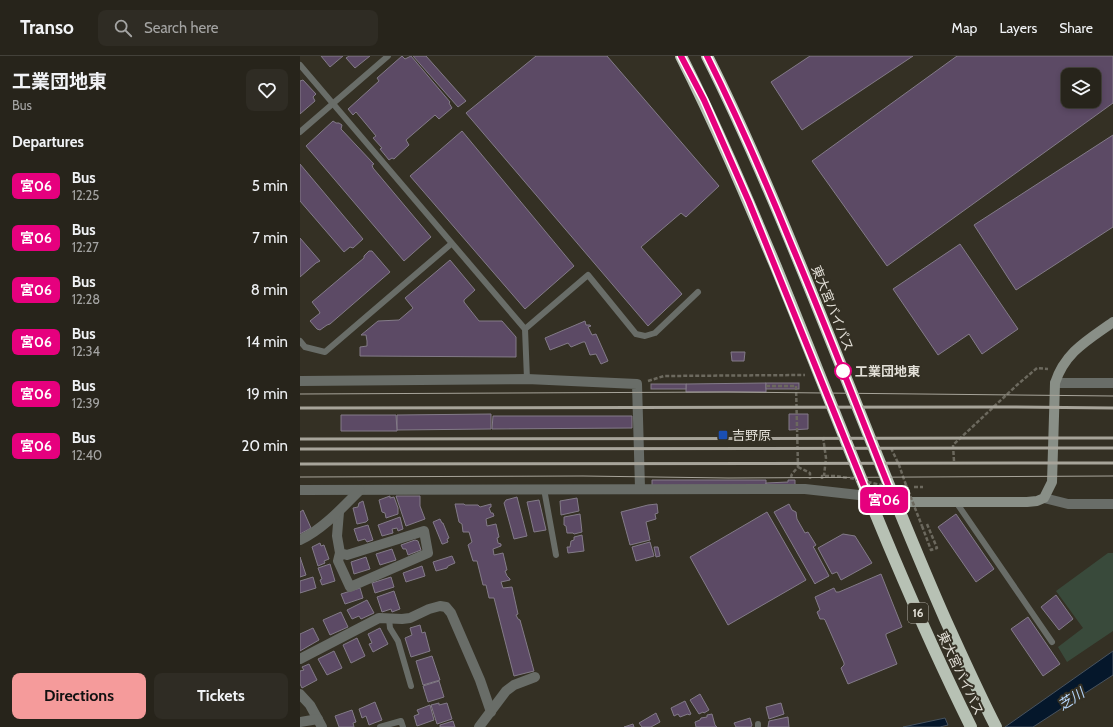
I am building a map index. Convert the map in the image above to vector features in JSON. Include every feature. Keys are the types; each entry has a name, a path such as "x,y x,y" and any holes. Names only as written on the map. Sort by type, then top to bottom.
{"highway":[{"name":"東大宮バイパス","path":"681,56 704,100 749,202 909,594 949,683 971,727"},
{"name":"東大宮バイパス","path":"707,56 725,91 770,193 895,502 953,635 994,722"}],"street":[{"path":"1044,498 1052,482 1055,383 1059,370 1070,355 1113,322"},
{"path":"300,381 527,379 638,384 640,488"},
{"path":"1055,383 1113,383"},
{"path":"300,490 640,488 805,489 868,496 895,502 1027,502 1037,501 1044,498 1068,504 1113,504"},
{"path":"300,540 309,536 339,512 360,490"},
{"path":"339,512 337,536 340,553 338,561 350,587 428,552 424,530 347,555 340,553"},
{"path":"300,659 379,618 410,618 429,609 440,606 446,607 451,613 480,680 491,712"},
{"path":"479,727 506,692 514,685 535,677"},
{"path":"300,694 310,706 320,723"},
{"path":"300,722 320,723"}],"lane":[{"path":"300,132 388,56"},
{"path":"300,65 525,329 527,379"},
{"path":"300,341 305,347 325,352 451,244"},
{"path":"525,329 588,275 636,334 645,336 655,333 698,292"},
{"path":"544,489 556,555"},
{"path":"956,502 1052,642"},
{"path":"389,619 390,628 398,641 411,686"},
{"path":"380,727 401,721 403,727"}],"path":[{"path":"954,461 953,445 1017,385 1037,368 1059,370"},
{"path":"638,384 664,376 805,375"},
{"path":"766,386 796,386 798,467 792,474 791,480"},
{"path":"823,437 826,458 823,476 850,478 908,491"},
{"path":"891,448 900,465 908,491 931,550 937,548 926,524"},
{"path":"798,467 810,473"},
{"path":"914,487 923,487"}],"green space":[{"path":"1108,553 1113,553 1113,631 1067,662 1058,647 1083,628 1056,591"}],"water":[{"name":"芝川","path":"1113,651 1113,675 1033,727 1005,727"},
{"path":"945,718 948,725 940,727 903,727"}],"building":[{"path":"321,56 343,56 330,67"},
{"path":"349,56 370,56 355,68 346,58"},
{"path":"402,56 405,59 411,56 450,102 449,103 452,108 439,119 435,115 406,140 409,145 394,159 392,158 389,160 380,149 382,148 373,138 376,136 356,112 353,115 348,109 379,81 377,78"},
{"path":"413,56 426,56 466,101 458,107"},
{"path":"536,56 607,56 719,186 686,217 681,213 641,247 682,294 648,326 466,113"},
{"path":"810,56 913,56 802,130 771,82"},
{"path":"957,56 1113,56 1113,103 887,266 812,161"},
{"path":"303,80 316,94 313,97 315,101 300,114 300,81"},
{"path":"333,121 342,125 341,129 374,164 372,165 373,168 431,237 404,261 306,146"},
{"path":"462,131 574,266 525,309 410,176"},
{"path":"1113,135 1113,227 1016,290 974,225"},
{"path":"300,164 363,239 353,248 350,247 344,252 300,201"},
{"path":"300,238 320,261 300,277"},
{"path":"960,244 1018,329 982,354 969,334 938,355 893,289"},
{"path":"369,251 372,251 390,272 330,324 320,330 317,329 310,321 320,313 312,302 364,258"},
{"path":"450,260 475,290 464,300 464,302 479,321 502,321 516,337 516,357 360,356 360,347 367,346 366,335 361,335 378,321 399,320 413,308 405,298"},
{"path":"585,321 586,325 591,326 588,327 592,335 596,334 608,361 601,364 596,354 590,355 585,342 571,347 568,343 550,350 545,338"},
{"path":"731,352 745,352 744,361 732,361"},
{"path":"766,383 766,392 686,392 686,384"},
{"path":"766,383 799,383 799,389 766,389"},
{"path":"651,384 686,384 686,389 651,389"},
{"path":"491,414 491,429 397,430 397,415"},
{"path":"789,414 808,414 808,429 789,430"},
{"path":"341,415 396,415 397,431 341,431"},
{"path":"493,416 632,416 632,428 492,429"},
{"path":"652,480 766,480 766,487 652,488"},
{"path":"788,480 795,480 795,488 766,487 766,483 788,482"},
{"path":"390,496 390,498 394,497 398,508 398,514 386,518 385,513 382,512 379,500"},
{"path":"396,496 420,496 420,506 425,519 406,526"},
{"path":"517,497 527,536 514,539 504,503 506,500"},
{"path":"577,498 579,511 561,515 560,501"},
{"path":"539,500 546,530 534,532 527,502"},
{"path":"363,501 368,520 357,524 353,508 358,507 359,503"},
{"path":"455,504 478,505 480,507 491,504 491,507 489,508 494,516 486,519 487,526 496,524 499,537 497,538 498,543 501,544 501,546 493,549 494,555 503,553 507,570 505,571 510,580 501,582 503,588 512,587 518,614 516,615 520,620 534,671 514,676 494,598 489,598 486,585 483,585 477,561 473,561 468,545 472,542 469,532 463,532 462,524 459,522"},
{"path":"657,504 658,513 655,514 656,519 646,522 650,540 630,545 621,512"},
{"path":"789,504 792,510 796,512 797,519 805,533 808,532 816,545 813,547 829,576 815,584 774,512"},
{"path":"303,510 311,528 300,534 300,512"},
{"path":"767,512 806,580 728,625 690,557"},
{"path":"580,514 582,532 574,534 567,533 566,526 564,525 564,517"},
{"path":"956,514 994,569 976,582 938,527"},
{"path":"400,517 403,529 398,531 397,528 392,529 393,533 382,536 378,525"},
{"path":"440,519 449,538 447,539 448,542 443,544 433,522"},
{"path":"368,525 373,540 367,542 365,539 358,541 354,529"},
{"path":"843,534 855,536 872,563 841,580 837,572 832,574 818,548"},
{"path":"582,535 584,551 568,553 567,547 570,547 571,541 574,540 574,537"},
{"path":"415,540 418,541 421,550 408,555 406,549 403,549 401,545"},
{"path":"650,542 654,556 636,561 632,547"},
{"path":"320,543 321,546 324,545 329,559 324,561 325,563 318,566 312,547"},
{"path":"654,547 658,547 660,556 656,557"},
{"path":"392,549 396,560 380,565 376,554"},
{"path":"452,556 455,563 447,568 436,571 433,562"},
{"path":"300,557 306,575 300,577"},
{"path":"366,557 370,569 354,574 351,562"},
{"path":"330,564 335,581 322,585 320,580 322,579 318,568"},
{"path":"422,566 425,576 406,582 403,573"},
{"path":"881,574 902,627 886,634 897,664 848,684 841,668 844,663 825,620 820,619 817,612 820,610 815,597 834,588 836,592 839,592"},
{"path":"313,577 316,588 300,593 300,581"},
{"path":"391,577 394,587 375,593 372,583"},
{"path":"360,588 363,598 345,604 341,594"},
{"path":"394,591 400,609 392,612 391,609 382,612 377,597"},
{"path":"1056,595 1073,619 1059,630 1041,607"},
{"path":"367,600 374,613 361,619 359,616 352,619 347,610"},
{"path":"341,612 348,627 330,635 323,620"},
{"path":"1028,617 1060,664 1043,676 1011,629"},
{"path":"420,625 422,633 425,632 430,651 411,657 405,638 412,635 410,628"},
{"path":"313,628 319,640 300,651 300,634"},
{"path":"380,628 388,644 373,652 369,644 372,643 368,634"},
{"path":"357,638 365,656 351,663 343,645"},
{"path":"334,651 342,668 327,675 318,659"},
{"path":"432,656 440,680 423,685 416,661"},
{"path":"309,664 317,680 302,688 300,684 300,671 304,670 302,667"},
{"path":"439,681 444,697 428,702 423,686"},
{"path":"700,694 709,710 699,714 690,700"},
{"path":"685,701 691,714 680,717 678,714 674,716 671,708"},
{"path":"375,702 382,720 369,725 366,716 362,718 359,709"},
{"path":"439,703 439,705 447,703 452,719 437,724 431,705"},
{"path":"781,703 784,714 769,719 766,707"},
{"path":"430,705 434,720 417,726 414,716 419,714 417,710"},
{"path":"352,710 356,722 353,723 354,727 339,727 335,716"},
{"path":"656,713 660,722 651,727 642,727 639,723"},
{"path":"712,714 717,727 696,727 695,722 701,718 707,717 707,715"},
{"path":"788,717 789,727 768,727 769,721"},
{"path":"750,718 752,725 751,727 736,727 734,723"},
{"path":"453,721 455,727 440,727 440,725"},
{"path":"633,724 634,727 624,727"}],"tram line":[{"path":"300,394 727,392 1113,396"},
{"path":"300,477 583,476 728,478 1113,476"}],"railway":[{"path":"300,408 1113,408"},
{"path":"300,439 1113,438"},
{"path":"300,449 1113,448"},
{"path":"300,464 1113,463"}],"bus line":[{"name":"宮06","path":"681,56 704,100 749,202 868,496 895,502 770,193 725,91 707,56"}],"place":[{"name":"工業団地東","path":"843,371"},
{"name":"吉野原","path":"723,435"}]}
